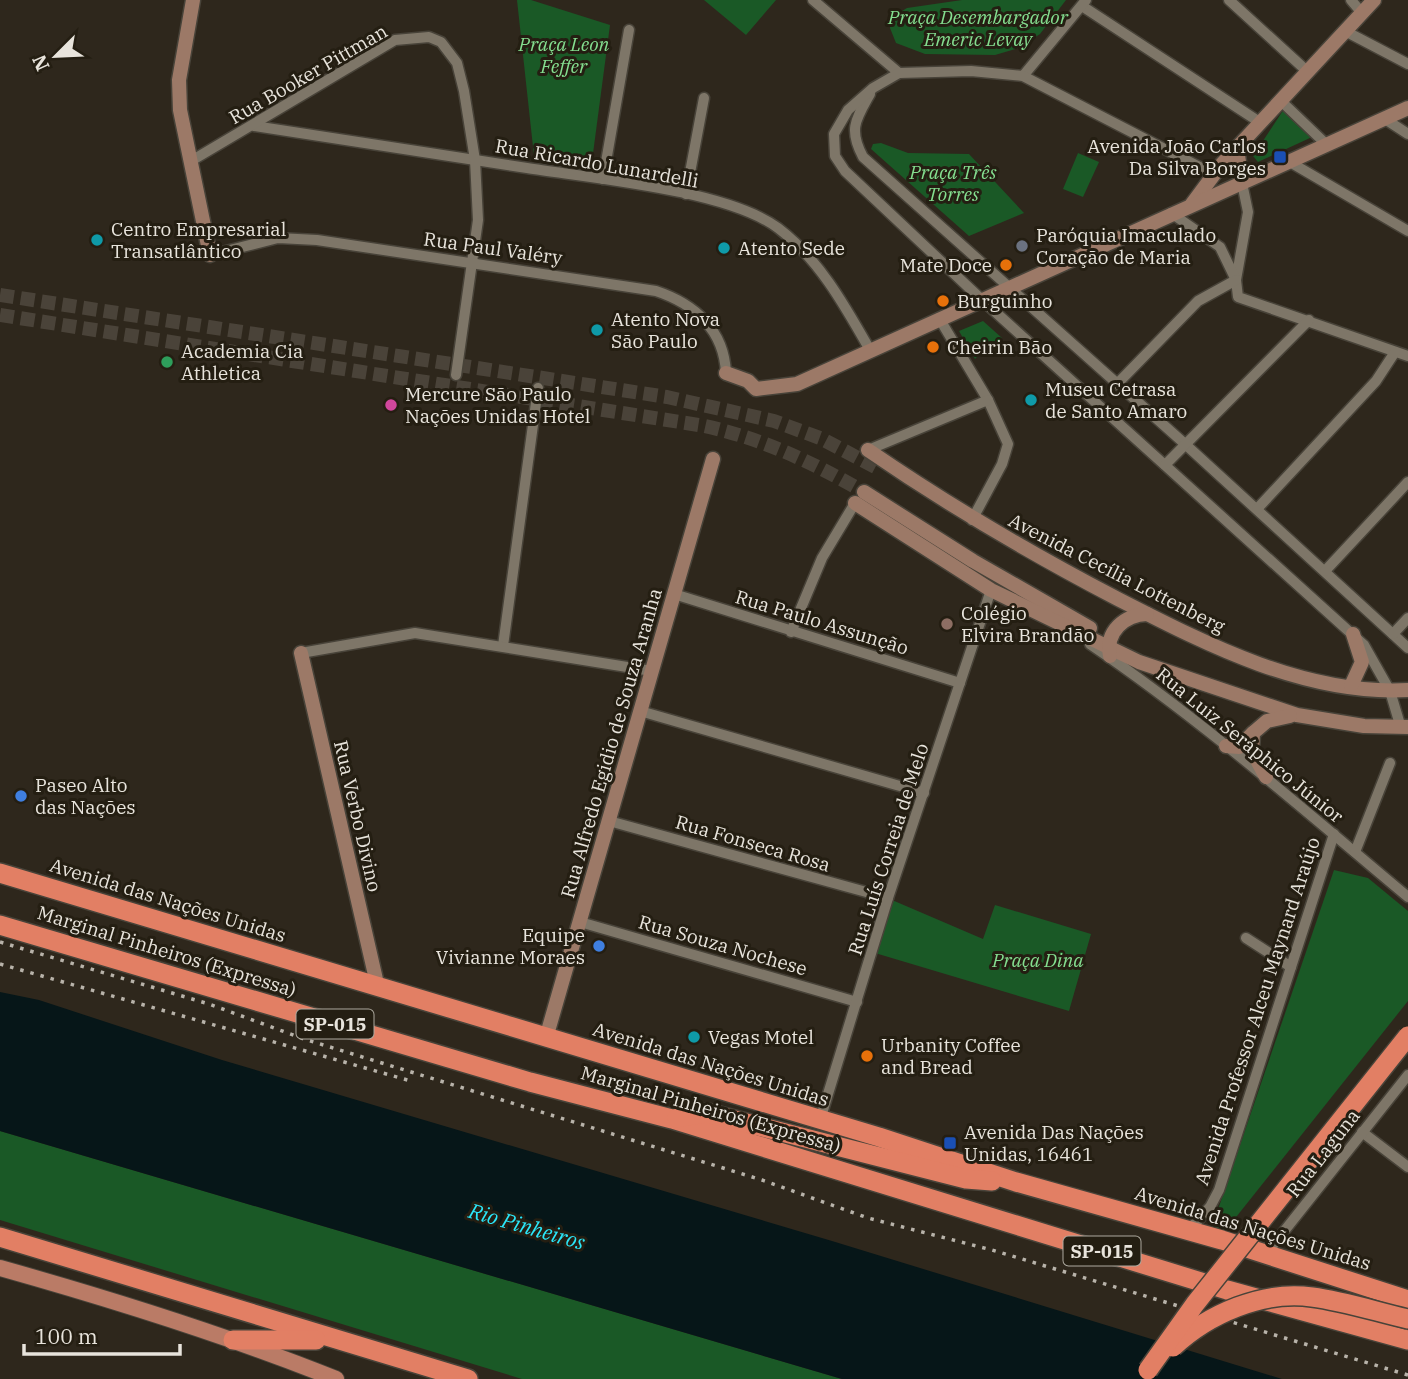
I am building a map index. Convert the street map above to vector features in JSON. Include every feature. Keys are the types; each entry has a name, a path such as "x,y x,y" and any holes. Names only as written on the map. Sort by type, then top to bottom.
{"highway":[{"name":"Avenida das Nações Unidas","path":"0,873 820,1120 1016,1182 1266,1254 1408,1300"},
{"name":"Marginal Pinheiros (Expressa)","path":"0,925 530,1082 672,1119 1227,1290 1408,1340"},
{"path":"1145,1374 1187,1314 1408,1036"},
{"path":"672,1119 707,1113 966,1180 1016,1182"},
{"path":"0,1237 468,1379"},
{"path":"1145,1374 1192,1331 1212,1318 1254,1302 1312,1297 1408,1319"},
{"path":"233,1340 338,1339"}],"main road":[{"path":"0,1268 113,1300 233,1340 336,1379"}],"street":[{"path":"193,0 179,80 180,110 210,255"},
{"path":"813,0 899,73"},
{"path":"1229,0 1308,72"},
{"path":"1351,0 1362,13"},
{"path":"1192,204 1213,174 1374,0"},
{"path":"1023,76 1084,3 1261,123"},
{"path":"603,179 629,30"},
{"path":"1345,31 1408,64"},
{"name":"Rua Booker Pittman","path":"191,161 254,126 381,48 407,37 429,37 441,42 457,63 464,91 475,160 478,220 456,375"},
{"path":"859,497 991,590 1139,662 1297,715 1364,726 1405,727 1377,663 1353,634 981,299 845,171 836,158 835,134 845,115 873,88 899,73 971,71 1023,76 1213,174"},
{"path":"873,88 857,120 854,135 863,157 1185,443 1408,648"},
{"path":"686,194 704,98"},
{"path":"1281,101 1327,145"},
{"path":"726,373 737,376 756,389 797,384 1408,108"},
{"path":"845,115 857,120"},
{"path":"1385,119 1408,134"},
{"name":"Rua Ricardo Lunardelli","path":"254,126 603,179 686,194 751,214 779,229 830,283 870,350"},
{"path":"836,158 842,150 856,144"},
{"path":"1237,148 1248,202 1236,293 1243,300 1309,320 1408,356"},
{"path":"1289,161 1408,231"},
{"path":"1171,213 1220,247 1236,280"},
{"name":"Rua Paul Valéry","path":"210,255 278,238 317,240 667,295 692,310 713,328 724,351 726,373"},
{"path":"1220,247 1243,246"},
{"path":"1117,384 1198,301 1236,280"},
{"path":"939,318 988,400 1008,444 1002,464 972,520"},
{"path":"1164,465 1309,320"},
{"path":"1257,509 1376,381 1395,352"},
{"path":"503,646 538,388"},
{"path":"868,450 988,400"},
{"name":"Avenida Cecília Lottenberg","path":"868,450 972,520 1207,644 1286,671 1351,686 1390,691 1408,690"},
{"name":"Rua Alfredo Egidio de Souza Aranha","path":"546,1038 713,459"},
{"path":"879,469 1008,551 1051,573 1096,587"},
{"path":"1325,572 1408,482"},
{"path":"791,632 822,558 859,497"},
{"path":"859,497 973,561 1110,648"},
{"name":"Rua Luís Correia de Melo","path":"820,1120 888,898 991,590"},
{"name":"Rua Paulo Assunção","path":"674,594 960,683"},
{"path":"1110,648 1126,617 1147,614"},
{"path":"1393,634 1408,618"},
{"path":"301,653 415,633 652,671"},
{"path":"1351,686 1362,662 1353,634"},
{"name":"Rua Luiz Seráphico Júnior","path":"1110,648 1408,897"},
{"name":"Rua Verbo Divino","path":"301,653 378,988"},
{"path":"639,711 924,793"},
{"path":"1226,746 1239,747 1276,717 1297,715"},
{"path":"1253,733 1252,751 1266,777"},
{"path":"1355,852 1390,763"},
{"name":"Rua Fonseca Rosa","path":"609,821 888,898"},
{"name":"Avenida Professor Alceu Maynard Araújo","path":"1188,1231 1210,1207 1219,1190 1334,834"},
{"name":"Rua Souza Nochese","path":"580,922 857,1002"},
{"path":"1246,938 1291,967"},
{"name":"Rua Laguna","path":"1266,1254 1408,1074"},
{"path":"1362,1132 1408,1167"}],"green space":[{"name":"Praça Leon Feffer","path":"517,0 531,0 610,25 592,161 534,156"},
{"path":"704,0 776,0 746,35"},
{"name":"Praça Desembargador Emeric Levay","path":"962,0 1066,0 1040,34 1019,48 995,55 925,54 896,43 890,28 891,18 907,8"},
{"path":"1284,109 1312,137 1258,162 1253,156"},
{"name":"Praça Três Torres","path":"881,143 908,153 969,154 1024,213 969,236 871,149 873,144"},
{"path":"1078,153 1099,162 1083,197 1063,189"},
{"path":"983,321 1002,338 995,345 991,342 975,359 959,331"},
{"path":"1334,870 1368,878 1408,911 1408,1001 1225,1231 1212,1227"},
{"name":"Praça Dina","path":"892,900 983,939 995,905 1091,934 1069,1011 875,953"},
{"path":"0,1131 842,1379 522,1379 0,1220"}],"water":[{"name":"Rio Pinheiros","path":"0,992 39,1000 222,1060 832,1241 1282,1379 842,1379 0,1131"}],"tunnel":[{"path":"0,295 667,397 774,421 820,438 879,469"},
{"path":"0,315 705,426 787,453 864,492"}],"railway":[{"path":"0,942 209,1004 304,1039 762,1180 868,1218 992,1250 1408,1375"},
{"path":"0,964 411,1081"}],"place":[{"name":"Avenida João Carlos Da Silva Borges","path":"1280,157"},
{"name":"Centro Empresarial Transatlântico","path":"97,240"},
{"name":"Paróquia Imaculado Coração de Maria","path":"1022,246"},
{"name":"Atento Sede","path":"724,248"},
{"name":"Mate Doce","path":"1006,265"},
{"name":"Burguinho","path":"943,301"},
{"name":"Atento Nova São Paulo","path":"597,330"},
{"name":"Cheirin Bão","path":"933,347"},
{"name":"Academia Cia Athletica","path":"167,362"},
{"name":"Museu Cetrasa de Santo Amaro","path":"1031,400"},
{"name":"Mercure São Paulo Nações Unidas Hotel","path":"391,405"},
{"name":"Colégio Elvira Brandão","path":"947,624"},
{"name":"Paseo Alto das Nações","path":"21,796"},
{"name":"Equipe Vivianne Moraes","path":"599,946"},
{"name":"Vegas Motel","path":"694,1037"},
{"name":"Urbanity Coffee and Bread","path":"867,1056"},
{"name":"Avenida Das Nações Unidas, 16461","path":"950,1143"}]}
